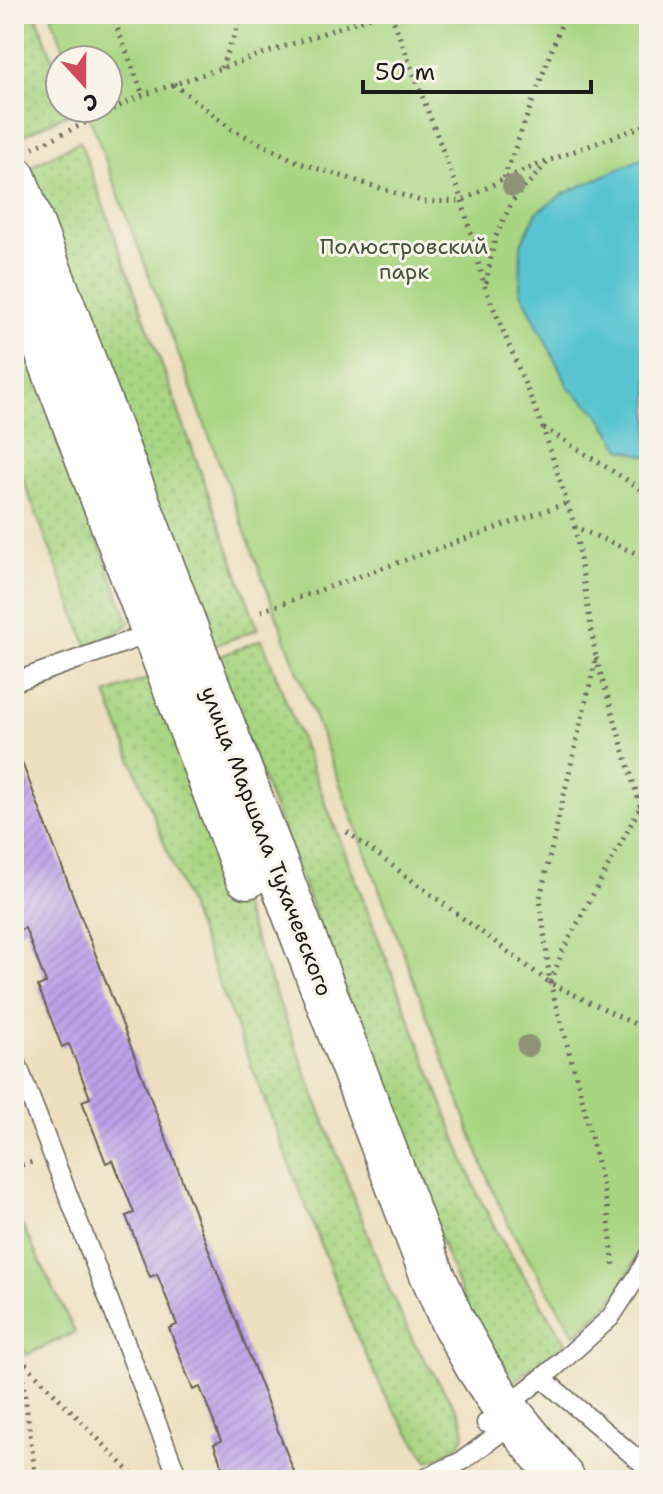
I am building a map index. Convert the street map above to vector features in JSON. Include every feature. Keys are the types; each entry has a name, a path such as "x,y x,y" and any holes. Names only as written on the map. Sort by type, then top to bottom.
{"street":[{"name":"улица Маршала Тухачевского","path":"21,164 168,626 404,1279 457,1381 563,1480"},
{"name":"улица Маршала Тухачевского","path":"14,265 168,626"},
{"name":"улица Маршала Тухачевского","path":"501,1422 534,1480"}],"lane":[{"path":"14,682 168,626"},
{"path":"14,1056 179,1480"},
{"path":"422,1480 462,1461 542,1378 610,1318 649,1255"},
{"path":"542,1378 649,1469"}],"path":[{"path":"112,14 143,95"},
{"path":"221,68 243,14"},
{"path":"21,164 143,95 379,14"},
{"path":"391,14 462,201 485,287 543,428 575,527 596,658 640,805"},
{"path":"503,179 565,14"},
{"path":"174,84 231,129 300,163 424,202 462,201 503,179 649,124"},
{"path":"485,287 495,238 513,200 550,160"},
{"path":"543,428 649,494"},
{"path":"261,611 567,503"},
{"path":"575,527 649,559"},
{"path":"596,658 540,898 550,983 581,1094 607,1205 619,1306"},
{"path":"550,983 562,952 649,791"},
{"path":"640,805 649,807"},
{"path":"347,832 550,983 649,1031"},
{"path":"14,1349 138,1480"},
{"path":"20,1358 36,1480"}],"green space":[{"path":"14,14 36,14 47,44 44,44 44,124 47,124 16,139"},
{"name":"Полюстровский парк","path":"51,14 649,14 649,1231 623,1284 609,1304 575,1335 513,1233 492,1189 92,124 124,124 124,44 62,44"},
{"path":"80,141 258,629 211,647 28,168"},
{"path":"14,317 129,623 115,634 87,645 14,456"},
{"path":"262,639 478,1195 501,1239 566,1343 513,1382 468,1311 216,658"},
{"path":"154,676 388,1287 413,1341 463,1420 464,1434 459,1444 450,1452 428,1461 386,1397 355,1332 106,694"},
{"path":"22,1225 75,1332 27,1355 14,1333 14,1228"}],"water":[{"path":"649,155 649,457 621,449 598,413 569,388 520,290 521,244 537,212 563,194"}],"building":[{"path":"14,747 297,1480 227,1480 214,1444 221,1441 200,1387 193,1390 169,1328 177,1325 157,1274 150,1277 126,1216 134,1213 113,1160 106,1163 82,1101 90,1098 69,1044 62,1047 38,986 46,983 25,928 14,933"}]}
